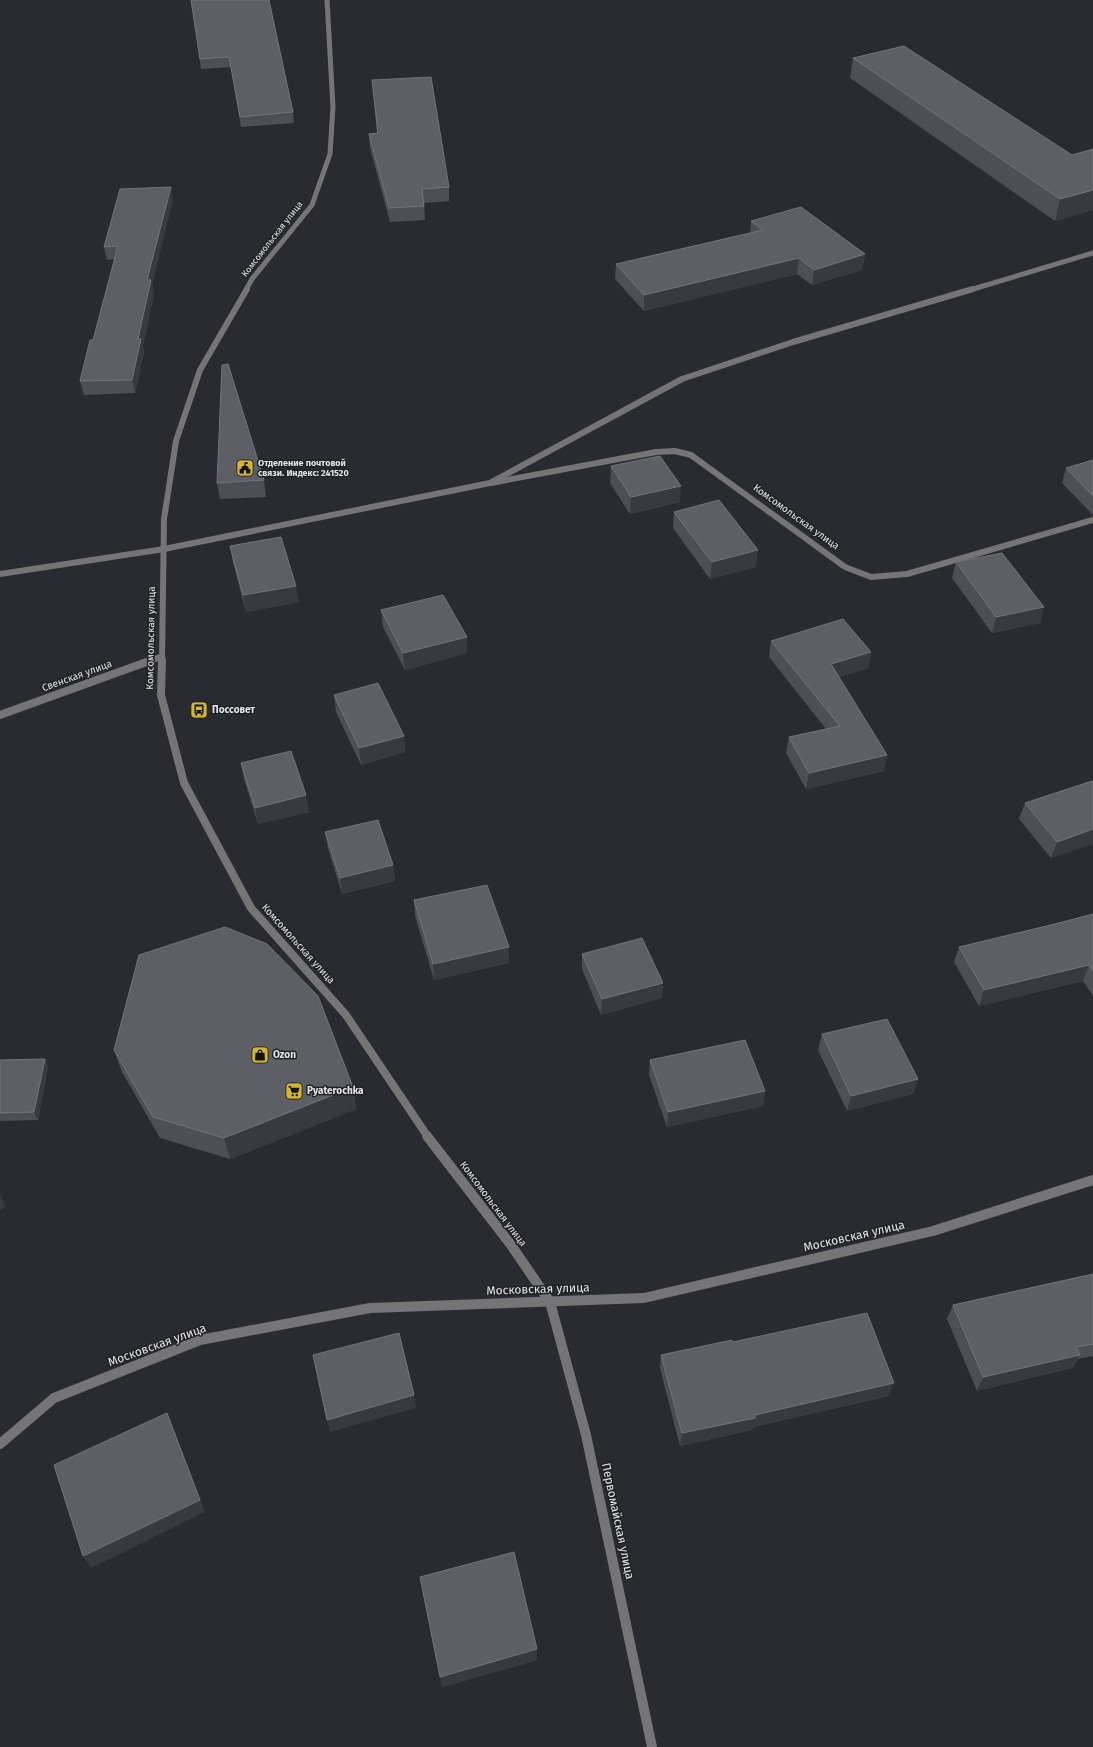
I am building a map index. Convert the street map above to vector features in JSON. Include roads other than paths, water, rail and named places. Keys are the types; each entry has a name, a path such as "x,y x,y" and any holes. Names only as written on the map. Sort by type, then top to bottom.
{"street":[{"name":"Комсомольская улица","path":"327,0 326,10 333,107 330,154 312,205 252,279 200,370 176,441 164,519 161,695 184,783 252,908 346,1015 430,1140 511,1245 550,1302"},
{"name":"Комсомольская улица","path":"490,483 682,379 793,342 1093,253"},
{"name":"Комсомольская улица","path":"164,549 490,483 656,452 675,451 691,455 844,567 871,577 907,574 1093,520"},
{"path":"0,574 164,549"},
{"name":"Свенская улица","path":"0,715 162,656"},
{"name":"Московская улица","path":"0,1444 54,1398 200,1340 370,1308 644,1298 933,1231 1093,1180"},
{"name":"Первомайская улица","path":"550,1302 586,1435 652,1747"}],"place":[{"name":"Отделение почтовой связи. Индекс: 241520","path":"245,468"},
{"name":"Поссовет","path":"199,710"},
{"name":"Ozon","path":"260,1055"},
{"name":"Pyaterochka","path":"294,1091"}]}
